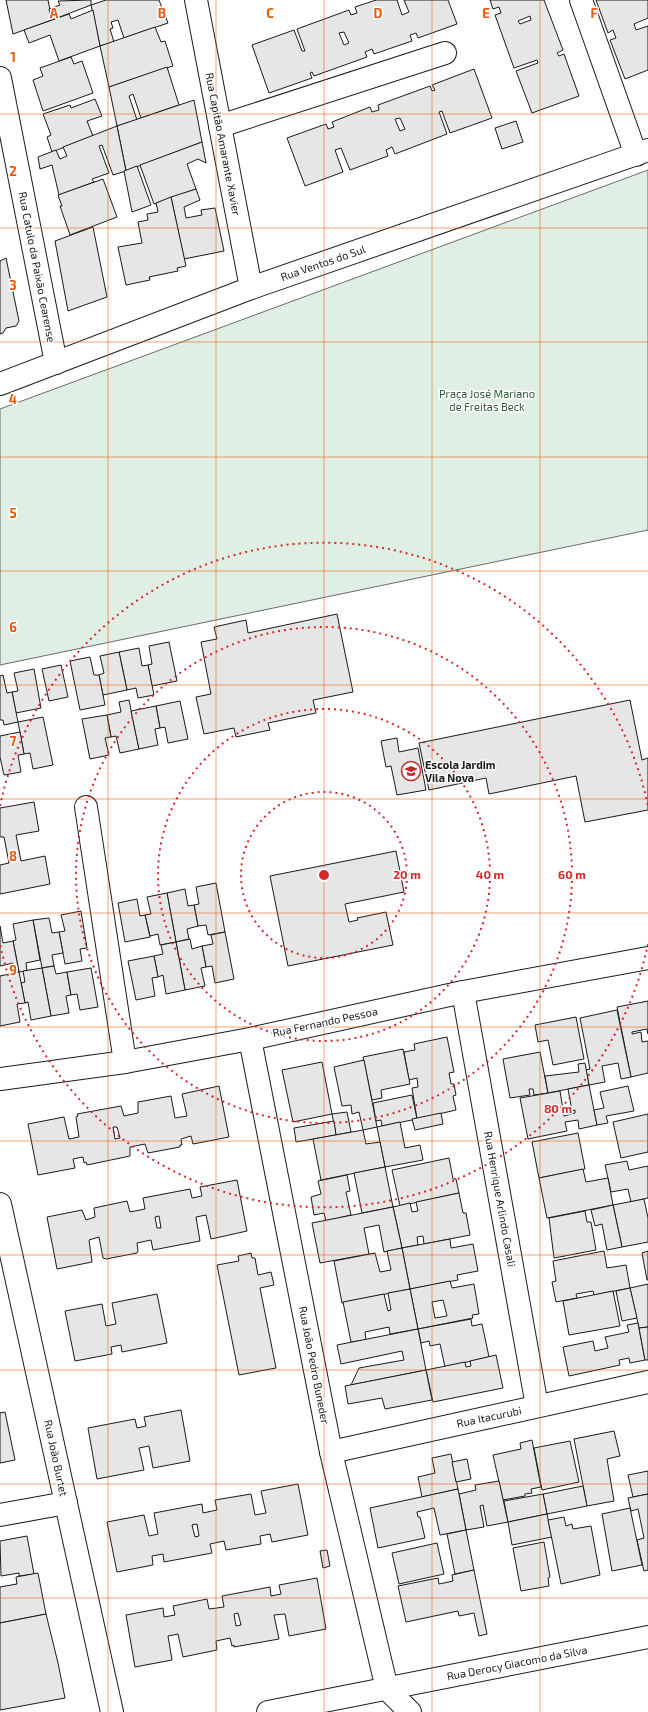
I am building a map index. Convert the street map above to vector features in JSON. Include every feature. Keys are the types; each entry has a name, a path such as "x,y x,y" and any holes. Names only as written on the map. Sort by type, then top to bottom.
{"street":[{"name":"Rua Capitão Amarante Xavier","path":"196,0 251,288"},
{"path":"581,0 642,152"},
{"path":"220,126 445,52"},
{"name":"Rua Catulo da Paixão Cearense","path":"0,78 56,363"},
{"name":"Rua Ventos do Sul","path":"0,384 251,288 642,152"},
{"path":"86,807 125,1062"},
{"name":"Rua Fernando Pessoa","path":"0,1079 125,1062 250,1039 463,992 648,958"},
{"name":"Rua Henrique Arlindo Casali","path":"463,992 537,1406"},
{"name":"Rua João Pedro Buneder","path":"250,1039 331,1452 387,1689"},
{"name":"Rua João Burtet","path":"0,1204 112,1712"},
{"name":"Rua Itacurubi","path":"331,1452 648,1382"},
{"path":"0,1515 66,1503"},
{"name":"Rua Derocy Giacomo da Silva","path":"268,1712 648,1638"},
{"path":"387,1689 410,1712"}],"green space":[{"name":"Praça José Mariano de Freitas Beck","path":"648,170 648,530 0,665 0,409"}],"building":[{"path":"6,0 48,0 52,20 13,34"},
{"path":"91,0 91,5 52,20 49,9 60,5 58,1"},
{"path":"106,0 159,0 168,23 124,38 118,20 111,22 113,28 110,29 114,42 100,46 91,5"},
{"path":"376,0 397,0 402,15 409,12 404,0 448,0 457,24 418,38 416,33 410,35 412,41 374,54 372,49 365,52 367,57 314,76 312,72 310,73 312,78 269,93 252,45 294,30 302,51 305,51 297,29 349,10 351,15 357,13 355,7","holes":["344,32 349,43 344,45 339,33"]},
{"path":"490,0 544,0 563,50 557,53 559,56 564,54 579,96 532,113 516,71 538,63 537,60 514,68 495,15 501,13 499,7 493,9","holes":["530,16 531,20 520,24 518,21"]},
{"path":"596,0 648,0 648,18 634,24 636,30 648,26 648,70 625,79 610,40 616,38 613,30 608,33"},
{"path":"93,10 100,46 59,61 50,35 29,43 24,30 69,14 71,19"},
{"path":"155,27 161,42 165,41 173,66 109,87 100,46"},
{"path":"71,57 74,64 82,61 93,93 43,111 33,80 43,76 40,68"},
{"path":"167,67 179,105 141,118 133,94 129,96 137,120 117,126 109,87"},
{"path":"474,69 492,118 450,133 442,111 439,112 447,134 395,154 392,147 386,150 388,156 350,170 341,148 335,150 343,172 305,186 287,138 326,124 328,129 334,127 332,122 370,107 372,112 379,110 378,105 430,86 432,91 435,90 432,85","holes":["400,118 405,129 400,131 395,119"]},
{"path":"95,99 102,116 87,121 93,136 52,152 47,137 51,135 43,114 70,105 71,108"},
{"path":"194,100 202,142 126,171 117,126"},
{"path":"516,121 523,142 502,149 495,128"},
{"path":"117,126 126,171 113,175 102,145 99,146 109,173 92,179 94,182 59,195 52,165 40,169 38,157 56,150 60,159 67,156 63,147"},
{"path":"202,142 206,163 198,159 187,164 196,189 154,204 140,165"},
{"path":"137,166 151,205 132,212 124,171"},
{"path":"103,179 117,217 70,235 60,206 62,206 58,195"},
{"path":"196,189 200,200 184,207 186,218 202,215 201,210 215,208 224,251 184,259 171,197"},
{"path":"171,197 186,266 177,268 178,271 149,277 150,280 126,285 118,247 142,243 138,222 148,220 147,214 158,212 156,203"},
{"path":"93,227 107,297 68,311 55,241"},
{"path":"6,258 19,321 16,326 6,328 3,333 0,334 0,261"},
{"path":"337,614 353,692 313,700 316,713 268,723 270,730 236,737 234,728 204,734 196,697 211,694 201,642 217,639 214,627 246,620 248,633"},
{"path":"169,642 177,681 152,686 148,665 152,664 149,646"},
{"path":"139,648 142,666 148,665 154,695 138,698 136,688 127,690 119,652"},
{"path":"119,652 127,690 103,695 99,675 104,673 100,656"},
{"path":"90,657 94,675 99,675 105,705 80,710 70,661"},
{"path":"61,665 68,697 49,701 42,669"},
{"path":"34,669 41,708 16,713 12,692 18,691 14,673"},
{"path":"3,675 7,693 12,692 18,722 4,725 3,720 0,720 0,676"},
{"path":"129,700 139,749 120,753 116,736 111,737 107,715 121,712 119,702"},
{"path":"630,700 642,760 648,758 648,810 585,822 576,776 489,794 486,778 429,790 419,743"},
{"path":"180,701 188,739 168,743 165,727 160,728 156,706"},
{"path":"156,706 160,728 155,729 158,745 139,749 131,711"},
{"path":"107,715 111,737 105,738 109,755 90,759 82,719"},
{"path":"43,717 53,765 33,769 30,753 24,754 18,722"},
{"path":"20,732 24,754 18,755 21,772 4,775 0,757 0,736"},
{"path":"397,738 399,752 418,748 426,790 397,795 391,766 386,767 381,741"},
{"path":"34,802 39,831 16,835 21,861 45,856 50,884 0,894 0,865 9,863 4,837 0,837 0,808"},
{"path":"396,851 404,892 345,904 349,922 358,920 357,918 386,912 393,945 288,966 270,876"},
{"path":"216,883 225,932 208,935 206,925 198,926 194,905 199,904 196,887"},
{"path":"185,889 188,906 194,905 198,926 187,929 189,939 176,942 167,893"},
{"path":"167,893 176,942 160,945 158,934 150,936 145,915 151,914 147,897"},
{"path":"137,899 140,916 145,915 150,937 125,942 118,903"},
{"path":"81,911 87,948 80,949 82,961 65,964 59,932 65,931 61,915"},
{"path":"49,918 52,933 59,932 63,953 52,955 54,966 42,968 33,920"},
{"path":"33,920 40,960 26,963 27,971 19,972 13,941 16,940 13,924"},
{"path":"0,926 3,943 13,941 19,972 14,973 13,963 0,966"},
{"path":"225,932 234,979 215,983 212,966 206,967 202,946 213,944 211,935"},
{"path":"190,939 192,949 202,946 206,967 201,968 205,986 185,990 176,942"},
{"path":"176,942 185,990 166,994 163,975 158,977 154,956 163,954 161,945"},
{"path":"154,956 158,977 152,978 155,996 136,1000 128,961"},
{"path":"54,966 56,974 67,972 71,995 66,996 69,1013 51,1016 42,968"},
{"path":"42,968 51,1016 31,1020 28,1002 25,1003 21,983 25,982 23,971"},
{"path":"91,968 98,1007 80,1010 77,994 71,995 67,972"},
{"path":"19,972 25,1003 17,1004 20,1022 0,1026 0,976"},
{"path":"648,1001 648,1034 647,1029 632,1032 632,1034 641,1032 642,1042 648,1041 648,1073 631,1077 617,1007"},
{"path":"617,1010 631,1077 621,1079 618,1063 602,1066 605,1082 589,1085 586,1070 590,1069 580,1018"},
{"path":"576,1017 584,1059 553,1065 548,1040 538,1042 535,1025"},
{"path":"447,1037 454,1072 449,1073 451,1084 454,1084 456,1095 453,1096 456,1110 417,1119 412,1088 418,1087 417,1078 409,1080 404,1052 415,1050 414,1044"},
{"path":"403,1049 410,1084 381,1090 382,1098 372,1100 363,1057"},
{"path":"540,1052 548,1093 534,1095 533,1089 529,1089 530,1095 510,1098 503,1059"},
{"path":"364,1060 377,1127 363,1130 359,1112 352,1114 351,1105 342,1106 334,1067"},
{"path":"322,1062 332,1114 293,1122 282,1070"},
{"path":"585,1063 589,1085 548,1093 545,1076 579,1072 578,1064"},
{"path":"589,1085 597,1125 579,1129 578,1120 565,1122 567,1131 528,1139 520,1098 560,1091 564,1116 575,1113 575,1110 572,1111 568,1089"},
{"path":"219,1086 229,1137 193,1144 191,1136 181,1139 182,1145 180,1145 180,1147 148,1153 145,1144 130,1147 130,1156 87,1165 86,1162 84,1163 83,1157 73,1159 75,1168 38,1175 28,1124 64,1117 69,1139 79,1137 76,1117 78,1116 77,1114 121,1106 124,1116 138,1113 138,1102 171,1096 175,1118 187,1116 182,1094","holes":["113,1127 117,1127 120,1138 115,1139"]},
{"path":"628,1086 634,1111 606,1116 608,1123 597,1125 594,1110 604,1108 600,1092"},
{"path":"412,1095 417,1119 382,1126 381,1120 376,1121 373,1103"},
{"path":"347,1112 351,1132 336,1135 332,1114"},
{"path":"441,1113 443,1124 415,1130 412,1119"},
{"path":"648,1114 648,1152 621,1158 613,1122"},
{"path":"334,1121 336,1135 296,1142 294,1128"},
{"path":"400,1122 405,1148 420,1145 423,1160 385,1167 377,1127"},
{"path":"363,1130 366,1144 380,1142 385,1167 321,1180 313,1139"},
{"path":"578,1133 585,1169 539,1178 532,1142"},
{"path":"449,1158 453,1179 456,1179 459,1193 400,1206 392,1170"},
{"path":"627,1161 629,1170 648,1166 648,1198 631,1202 628,1189 611,1192 605,1165"},
{"path":"385,1167 393,1207 362,1213 354,1173"},
{"path":"583,1169 586,1182 608,1178 613,1205 547,1218 539,1178"},
{"path":"347,1175 350,1191 346,1192 351,1215 326,1221 324,1213 314,1215 311,1197 321,1194 318,1181"},
{"path":"237,1180 247,1231 211,1239 206,1215 196,1217 200,1241 153,1250 151,1240 137,1243 137,1253 106,1259 103,1258 99,1237 89,1240 92,1262 57,1269 47,1217 82,1210 86,1220 95,1217 94,1208 127,1201 130,1212 145,1209 143,1198 190,1189 192,1198 202,1196 200,1187","holes":["159,1216 161,1228 157,1228 155,1217"]},
{"path":"459,1193 463,1213 466,1213 470,1235 424,1244 423,1236 417,1237 418,1245 402,1248 393,1207 410,1203 412,1212 418,1211 416,1202"},
{"path":"644,1199 648,1218 648,1242 622,1247 613,1205"},
{"path":"613,1205 622,1247 607,1250 602,1224 595,1226 591,1210"},
{"path":"393,1207 402,1248 384,1252 379,1225 364,1228 369,1254 320,1263 312,1223"},
{"path":"585,1211 587,1222 591,1222 596,1250 554,1258 549,1218"},
{"path":"450,1239 451,1248 473,1244 478,1271 457,1275 458,1280 410,1289 402,1248"},
{"path":"402,1248 410,1289 342,1303 334,1261 375,1253 380,1272 391,1270 387,1251"},
{"path":"604,1251 607,1268 626,1265 630,1288 594,1295 593,1291 576,1294 577,1298 556,1302 552,1282 556,1281 553,1261"},
{"path":"648,1251 648,1280 647,1280 642,1253"},
{"path":"251,1253 252,1258 255,1258 258,1275 271,1272 274,1285 260,1288 276,1368 239,1375 217,1265 239,1261 238,1256"},
{"path":"450,1281 452,1288 474,1284 479,1314 472,1315 473,1318 418,1329 410,1289","holes":["443,1300 447,1316 435,1318 432,1302"]},
{"path":"648,1284 648,1327 639,1328 630,1288"},
{"path":"630,1288 637,1318 622,1321 616,1291"},
{"path":"410,1289 418,1329 390,1334 389,1327 365,1332 366,1340 351,1342 343,1302 384,1294 388,1311 391,1310 388,1293"},
{"path":"613,1291 620,1326 569,1335 563,1301"},
{"path":"157,1294 167,1343 122,1352 121,1345 111,1347 112,1354 75,1361 65,1311 102,1304 106,1326 116,1324 112,1303"},
{"path":"471,1319 472,1326 482,1324 489,1357 445,1367 440,1344 430,1346 429,1341 421,1343 418,1329"},
{"path":"638,1323 645,1360 630,1363 629,1358 619,1360 620,1365 569,1376 563,1347 593,1341 595,1351 608,1348 605,1337 629,1332 627,1325"},
{"path":"648,1327 648,1360 645,1360 639,1328"},
{"path":"418,1329 426,1370 351,1385 359,1368 404,1360 402,1351 341,1364 337,1345"},
{"path":"496,1355 503,1388 433,1402 426,1370 465,1362 466,1367 471,1366 470,1361"},
{"path":"426,1370 432,1400 385,1409 382,1398 348,1404 345,1386"},
{"path":"181,1410 190,1461 153,1468 149,1446 139,1448 144,1470 97,1479 88,1428 135,1419 137,1428 146,1426 144,1417"},
{"path":"5,1412 15,1460 0,1463 0,1413"},
{"path":"614,1431 620,1456 607,1459 614,1501 587,1506 574,1439"},
{"path":"532,1440 541,1487 531,1489 532,1493 525,1494 525,1496 503,1500 493,1455 521,1449 520,1443"},
{"path":"570,1441 579,1482 542,1490 534,1448"},
{"path":"451,1454 458,1489 422,1497 418,1477 435,1473 432,1458"},
{"path":"467,1459 471,1479 456,1482 452,1462"},
{"path":"648,1471 648,1494 633,1497 628,1475"},
{"path":"499,1481 508,1522 487,1526 483,1505 480,1506 484,1527 466,1530 459,1494 476,1490 475,1485"},
{"path":"298,1484 308,1535 272,1542 270,1534 260,1536 261,1544 226,1550 224,1541 210,1544 212,1553 164,1562 163,1554 152,1556 153,1565 117,1572 107,1522 144,1515 149,1536 158,1534 154,1513 202,1504 203,1513 217,1510 215,1500 251,1494 255,1515 266,1513 261,1491","holes":["197,1524 199,1536 195,1537 192,1525"]},
{"path":"583,1486 587,1506 547,1514 543,1494"},
{"path":"458,1489 466,1530 440,1535 434,1508 417,1512 418,1517 420,1517 425,1538 378,1548 370,1508"},
{"path":"543,1494 547,1514 508,1522 504,1501"},
{"path":"648,1494 648,1570 644,1571 637,1540 644,1538 638,1509 631,1511 628,1498"},
{"path":"630,1508 642,1565 612,1571 602,1514"},
{"path":"547,1514 552,1537 512,1545 508,1522"},
{"path":"564,1517 566,1526 572,1524 573,1529 591,1526 600,1575 561,1584 548,1520"},
{"path":"466,1530 474,1570 455,1574 447,1534"},
{"path":"27,1536 34,1574 19,1576 19,1573 1,1576 0,1541"},
{"path":"544,1542 550,1577 548,1578 549,1586 521,1591 513,1548"},
{"path":"437,1543 444,1574 399,1584 392,1553"},
{"path":"327,1550 330,1566 323,1568 320,1551"},
{"path":"474,1570 487,1634 479,1636 474,1613 459,1616 458,1611 406,1622 398,1586 438,1578 439,1584 453,1581 452,1575"},
{"path":"38,1573 46,1614 0,1623 0,1587 17,1584 16,1577"},
{"path":"317,1578 326,1629 289,1636 285,1614 274,1615 279,1639 234,1647 234,1645 232,1646 230,1638 216,1641 217,1650 183,1657 178,1634 168,1636 172,1660 135,1667 126,1615 163,1608 164,1617 175,1615 173,1606 207,1599 209,1609 224,1607 222,1596 270,1587 271,1596 281,1594 279,1585","holes":["238,1613 241,1625 236,1626 234,1614"]},
{"path":"46,1614 65,1698 0,1710 0,1623"}],"place":[{"name":"Escola Jardim Vila Nova","path":"411,771"}]}
